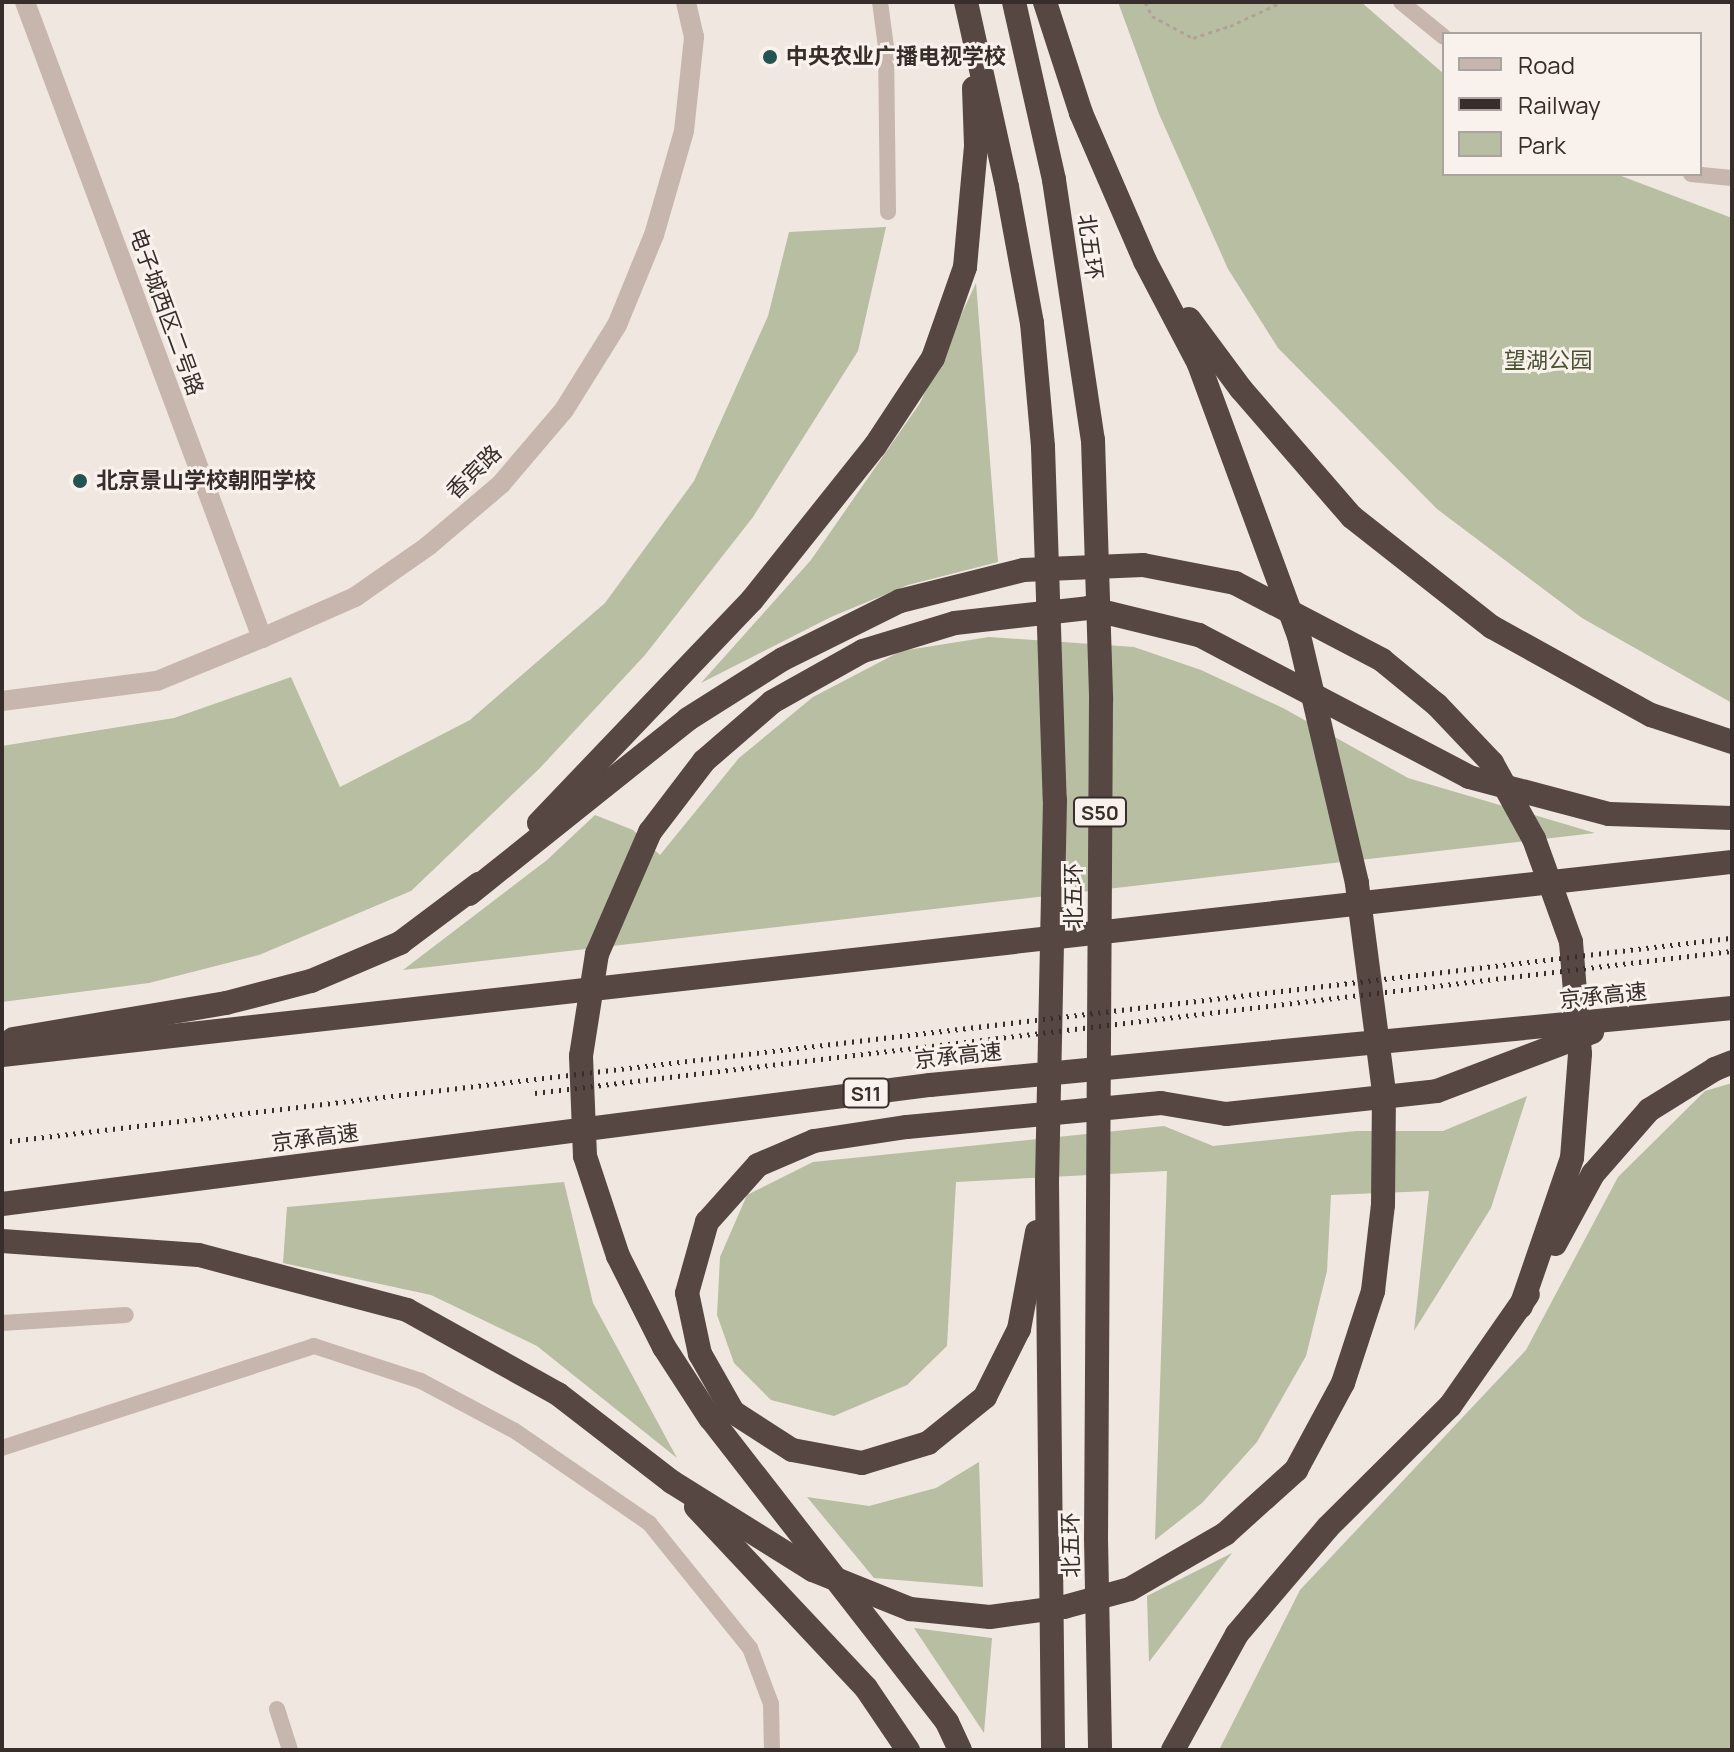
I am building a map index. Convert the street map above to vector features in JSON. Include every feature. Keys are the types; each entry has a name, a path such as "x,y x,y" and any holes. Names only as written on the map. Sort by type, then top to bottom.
{"highway":[{"name":"北五环","path":"966,2 1032,323 1043,447 1055,800 1047,1182 1053,1750"},
{"name":"北五环","path":"1014,2 1054,180 1093,440 1101,700 1096,1538 1100,1750"},
{"path":"2,1241 199,1255 407,1310 558,1394 672,1482 813,1570 910,1609 990,1617 1064,1607 1130,1589 1225,1534 1296,1470 1348,1370 1373,1291 1383,1205 1384,1092 1357,883 1299,636 1199,364 1145,261 1081,113 1045,2"},
{"path":"469,894 752,600 875,446 933,358 965,267 976,145 972,26"},
{"path":"1145,261 1241,389 1352,517 1492,627 1651,715 1732,742"},
{"path":"2,1041 226,1003 311,981 400,943 469,894 688,719 783,659 900,601 1023,570 1143,565 1235,583 1382,660 1437,705 1492,763 1534,839 1571,942 1580,1054 1572,1158 1521,1306"},
{"path":"960,1750 947,1722 774,1496 710,1418 664,1347 618,1256 585,1156 581,1056 597,954 650,832 704,761 772,702 863,651 955,623 1088,608 1199,635 1469,777 1609,814 1732,818"},
{"path":"2,1055 1732,862"},
{"name":"京承高速","path":"2,1204 930,1085 1622,1021 1732,1008"},
{"path":"1047,1182 1019,1329 985,1397 928,1443 862,1463 792,1450 733,1412 700,1354 687,1293 707,1222 758,1165 814,1141 907,1127 1161,1103 1226,1114 1437,1091 1622,1021"},
{"path":"1173,1750 1237,1634 1328,1527 1450,1406 1521,1306 1593,1174 1649,1110 1715,1069 1732,1062"},
{"path":"672,1482 866,1688 908,1750"}],"street":[{"name":"电子城西区二号路","path":"25,2 262,638"},
{"name":"香宾路","path":"2,701 157,681 262,638 355,597 428,546 501,484 564,410 617,325 654,235 684,131 694,37 686,2"},
{"path":"880,2 886,47 888,212"},
{"path":"1401,2 1442,35"},
{"path":"1702,175 1732,178"},
{"path":"2,1323 126,1315"},
{"path":"2,1448 314,1346 421,1381 515,1431 649,1523 750,1648 771,1704 772,1750"},
{"path":"277,1709 290,1750"}],"path":[{"path":"1145,2 1152,16 1193,38 1230,26 1282,2"}],"green space":[{"name":"望湖公园","path":"1118,2 1361,2 1442,72 1442,176 1621,176 1732,218 1732,703 1582,618 1437,509 1278,348 1228,269 1159,114"},
{"path":"886,227 858,351 753,517 645,655 539,769 411,891 259,955 149,983 2,1002 2,746 174,718 291,677 340,787 470,720 605,603 694,481 768,316 789,232"},
{"path":"976,283 998,562 908,585 831,617 701,683 811,560 920,403"},
{"path":"989,637 1134,647 1201,670 1283,708 1408,778 1595,833 403,970 547,860 595,815 633,830 660,855 739,758 813,697 901,651"},
{"path":"1732,1083 1732,1750 1219,1750 1300,1590 1526,1350 1618,1177 1705,1091"},
{"path":"1527,1096 1491,1208 1414,1331 1429,1191 1331,1195 1327,1271 1306,1356 1257,1442 1202,1503 1155,1540 1167,1171 956,1182 947,1346 907,1385 834,1416 771,1400 734,1363 717,1315 720,1257 747,1195 813,1162 1164,1126 1213,1146 1356,1131 1443,1131"},
{"path":"564,1182 593,1303 677,1458 537,1346 431,1295 283,1263 287,1207"},
{"path":"979,1462 983,1587 874,1578 807,1497 869,1506 936,1488"},
{"path":"1232,1553 1149,1662 1147,1596"},
{"path":"914,1628 992,1638 984,1733"}],"railway":[{"path":"2,1142 1732,938"},
{"path":"535,1093 1732,951"}],"place":[{"name":"中央农业广播电视学校","path":"770,57"},
{"name":"北京景山学校朝阳学校","path":"80,481"}]}
